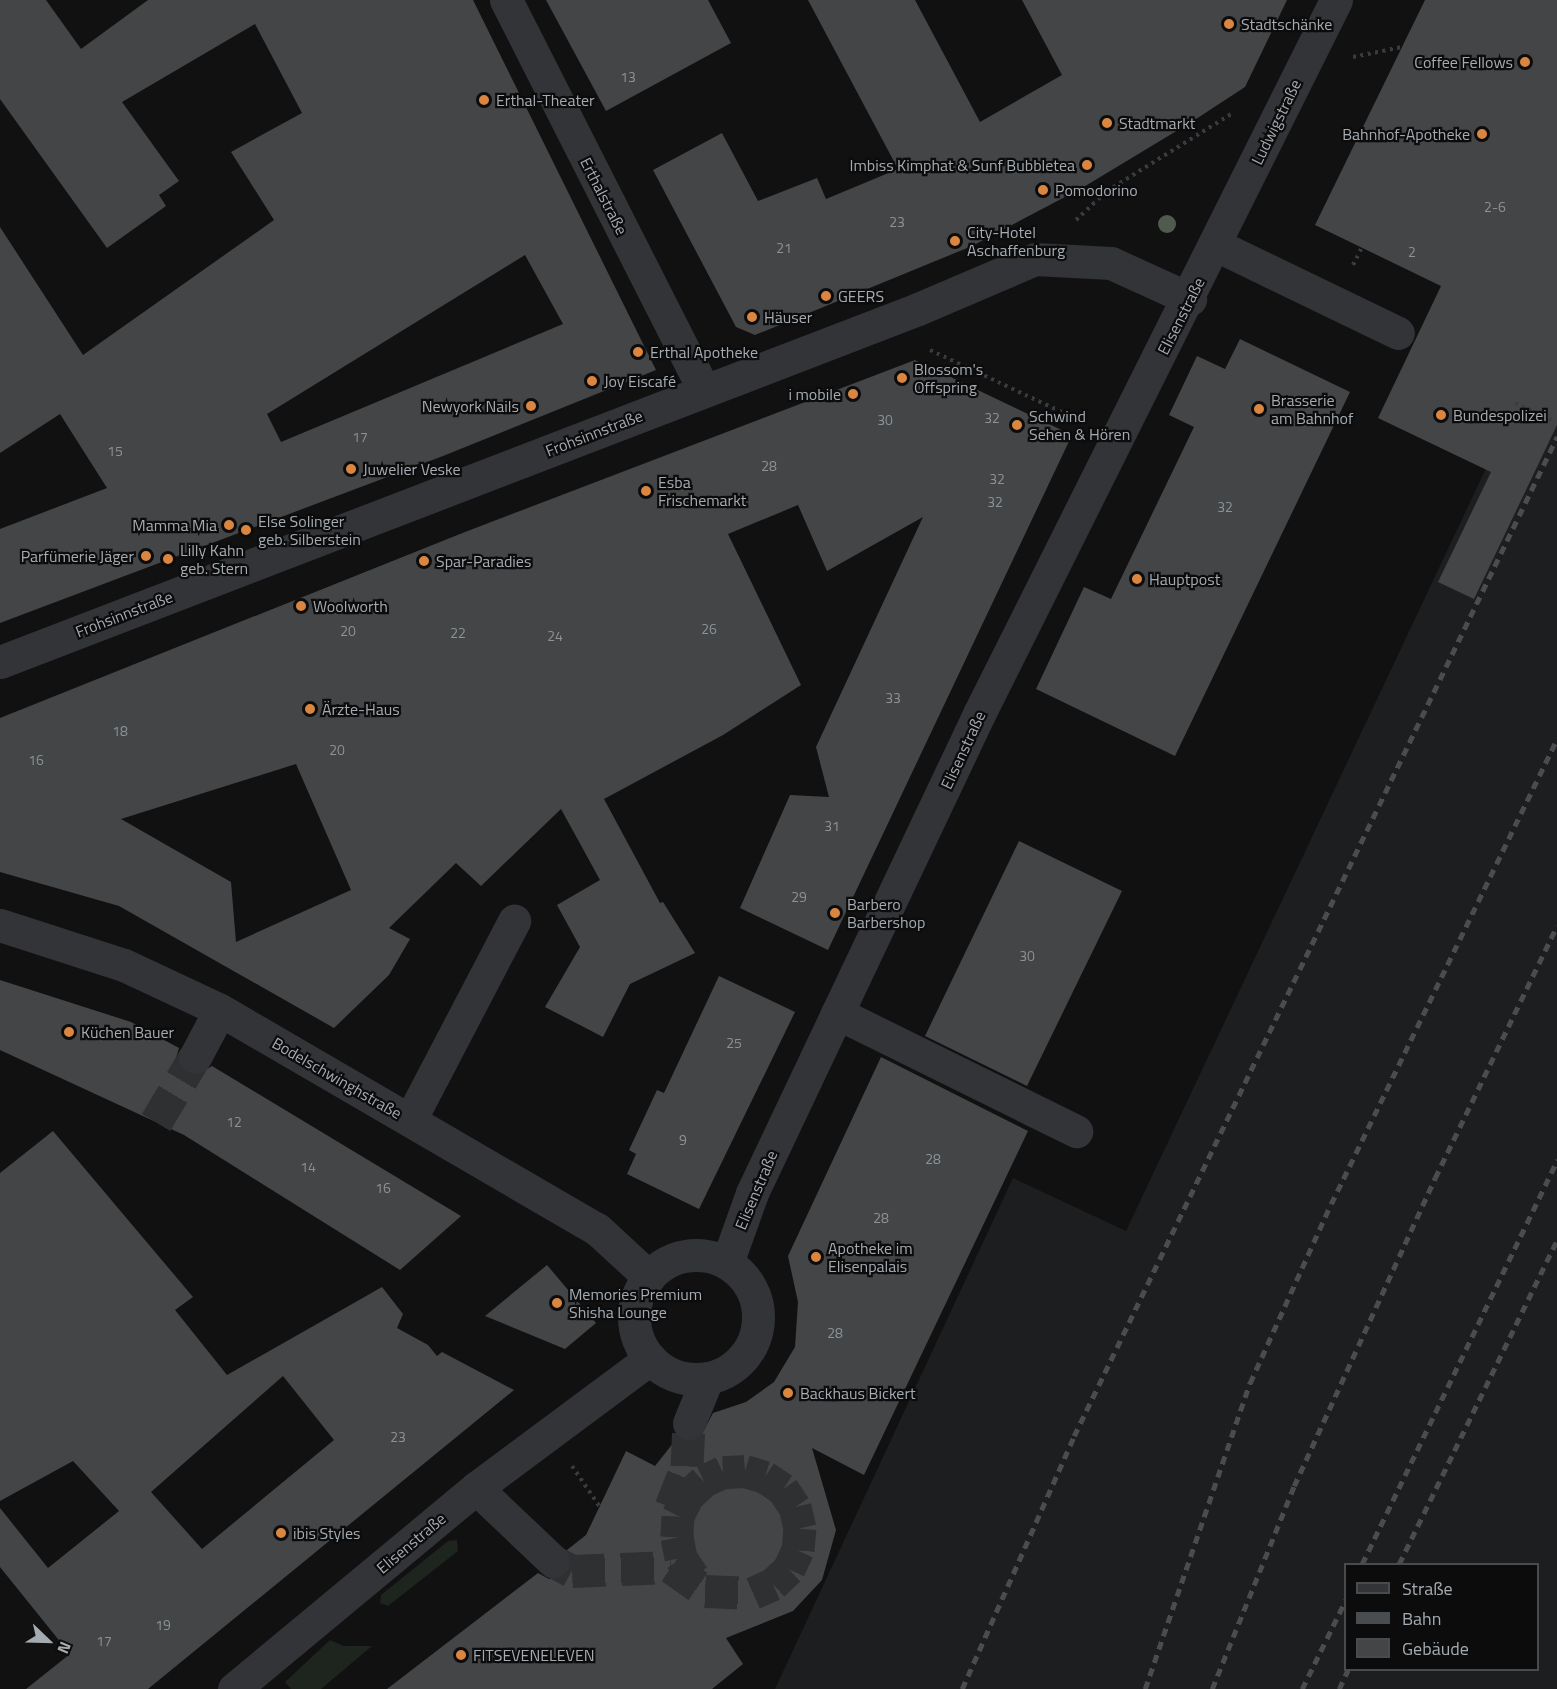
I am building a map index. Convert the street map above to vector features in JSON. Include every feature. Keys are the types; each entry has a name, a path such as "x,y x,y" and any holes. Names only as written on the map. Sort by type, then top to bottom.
{"street":[{"name":"Erthalstraße","path":"506,0 704,391"},
{"name":"Ludwigstraße","path":"1216,245 1336,0"},
{"name":"Elisenstraße","path":"727,1263 752,1193 979,714 1216,245"},
{"path":"1216,245 1398,333"},
{"name":"Frohsinnstraße","path":"0,662 877,324 1035,259 1111,263 1190,299"},
{"path":"410,1120 514,921"},
{"name":"Bodelschwinghstraße","path":"0,925 124,965 220,1010 597,1228 649,1277"},
{"path":"195,1057 220,1010"},
{"path":"837,1013 1076,1131"},
{"path":"685,1256 707,1256 727,1263 749,1284 759,1313 758,1328 753,1343 735,1366 707,1379 677,1377 650,1359 641,1347 634,1318 640,1290 659,1267 685,1256"},
{"name":"Elisenstraße","path":"247,1685 476,1488 650,1359"},
{"path":"689,1423 707,1379"},
{"path":"476,1488 553,1561"}],"path":[{"path":"1035,259 1107,191 1243,107"},
{"path":"877,324 1118,442"},
{"path":"1515,403 1551,420"},
{"path":"549,1434 600,1507"}],"shaded area":[{"path":"1557,318 1557,1689 775,1689 1013,1178 1126,1231"},
{"path":"457,1540 458,1551 388,1606 380,1603 381,1595 448,1541"},
{"path":"330,1640 344,1646 372,1646 321,1689 291,1689 285,1682"}],"building":[{"path":"0,0 46,0 81,49 148,0 473,0 656,370 443,456 0,623 0,529 107,488 60,414 0,453 0,227 83,355 274,220 231,152 302,113 255,24 122,102 179,181 159,195 166,206 107,248 0,99","holes":["525,255 563,324 281,442 267,414"]},
{"path":"546,0 708,0 731,43 606,111"},
{"path":"808,0 915,0 980,122 1062,75 1022,0 1287,0 1245,87 1193,121 1082,188 972,246 755,335 736,327 653,170 722,133 758,201 817,178 826,199 898,169"},
{"path":"1425,0 1557,0 1557,425 1474,599 1438,582 1491,472 1378,418 1441,286 1315,225"},
{"path":"1240,339 1350,392 1175,756 1036,689 1084,587 1111,599 1194,427 1169,415 1197,356 1225,369"},
{"path":"915,360 1072,435 828,950 740,908 790,795 829,797 816,747 923,517 827,571 798,505 728,534 801,685 723,735 604,799 660,903 663,902 695,953 630,984 603,1037 545,1007 580,947 557,905 600,880 561,809 481,886 456,863 389,928 410,939 389,975 334,1028 119,906 0,872 0,718 465,532","holes":["296,764 351,890 236,942 231,882 121,819"]},
{"path":"1019,841 1122,891 1027,1086 925,1036"},
{"path":"719,976 795,1012 699,1209 627,1174 636,1154 629,1150 657,1090 664,1093"},
{"path":"0,980 131,1022 179,1048 176,1058 186,1073 196,1076 212,1066 461,1216 400,1270 184,1135 0,1050"},
{"path":"881,1057 1028,1131 864,1475 812,1448 836,1530 822,1580 793,1611 726,1638 743,1664 712,1689 387,1689 538,1573 549,1579 566,1574 571,1565 567,1550 586,1535 626,1451 655,1466 678,1437 691,1442 700,1438 713,1413 746,1402 774,1382 795,1347 798,1302 788,1256"},
{"path":"53,1131 193,1297 175,1310 227,1375 382,1287 403,1314 397,1328 428,1345 437,1356 442,1352 514,1390 148,1689 26,1689 70,1654 0,1567 0,1508 48,1568 119,1511 73,1461 0,1501 0,1173","holes":["283,1376 334,1440 202,1549 151,1492"]},
{"path":"547,1265 596,1323 565,1349 485,1316"}],"tunnel":[{"path":"156,1122 195,1057"},
{"path":"671,1507 687,1466 689,1423"},
{"path":"553,1561 572,1571 671,1567 705,1591 753,1593 773,1584 789,1569 798,1550 800,1528 795,1507 783,1489 765,1477 745,1471 723,1472 704,1481 688,1496 678,1516 677,1537 681,1558 693,1576"}],"railway":[{"path":"962,1689 1074,1436 1557,437"},
{"path":"1145,1689 1250,1383 1331,1204 1557,739"},
{"path":"1212,1689 1294,1486 1435,1178 1557,926"},
{"path":"1362,1563 1557,1160"},
{"path":"1399,1563 1557,1240"},
{"path":"1302,1689 1344,1603"},
{"path":"1339,1689 1348,1671"}],"place":[{"name":"Stadtschänke","path":"1229,24"},
{"name":"Coffee Fellows","path":"1525,62"},
{"name":"Erthal-Theater","path":"484,100"},
{"name":"Stadtmarkt","path":"1107,123"},
{"name":"Bahnhof-Apotheke","path":"1482,134"},
{"name":"Imbiss Kimphat & Sunf Bubbletea","path":"1087,165"},
{"name":"Pomodorino","path":"1043,190"},
{"name":"City-Hotel Aschaffenburg","path":"955,241"},
{"name":"GEERS","path":"826,296"},
{"name":"Häuser","path":"752,317"},
{"name":"Erthal Apotheke","path":"638,352"},
{"name":"Blossom's Offspring","path":"902,378"},
{"name":"Joy Eiscafé","path":"592,381"},
{"name":"i mobile","path":"853,394"},
{"name":"Newyork Nails","path":"531,406"},
{"name":"Brasserie am Bahnhof","path":"1259,409"},
{"name":"Bundespolizei","path":"1441,415"},
{"name":"Schwind Sehen & Hören","path":"1017,425"},
{"name":"Juwelier Veske","path":"351,469"},
{"name":"Esba Frischemarkt","path":"646,491"},
{"name":"Mamma Mia","path":"229,525"},
{"name":"Else Solinger geb. Silberstein","path":"246,530"},
{"name":"Parfümerie Jäger","path":"146,556"},
{"name":"Lilly Kahn geb. Stern","path":"168,559"},
{"name":"Spar-Paradies","path":"424,561"},
{"name":"Hauptpost","path":"1137,579"},
{"name":"Woolworth","path":"301,606"},
{"name":"Ärzte-Haus","path":"310,709"},
{"name":"Barbero Barbershop","path":"835,913"},
{"name":"Küchen Bauer","path":"69,1032"},
{"name":"Apotheke im Elisenpalais","path":"816,1257"},
{"name":"Memories Premium Shisha Lounge","path":"557,1303"},
{"name":"Backhaus Bickert","path":"788,1393"},
{"name":"ibis Styles","path":"281,1533"},
{"name":"FITSEVENELEVEN","path":"461,1655"}]}
